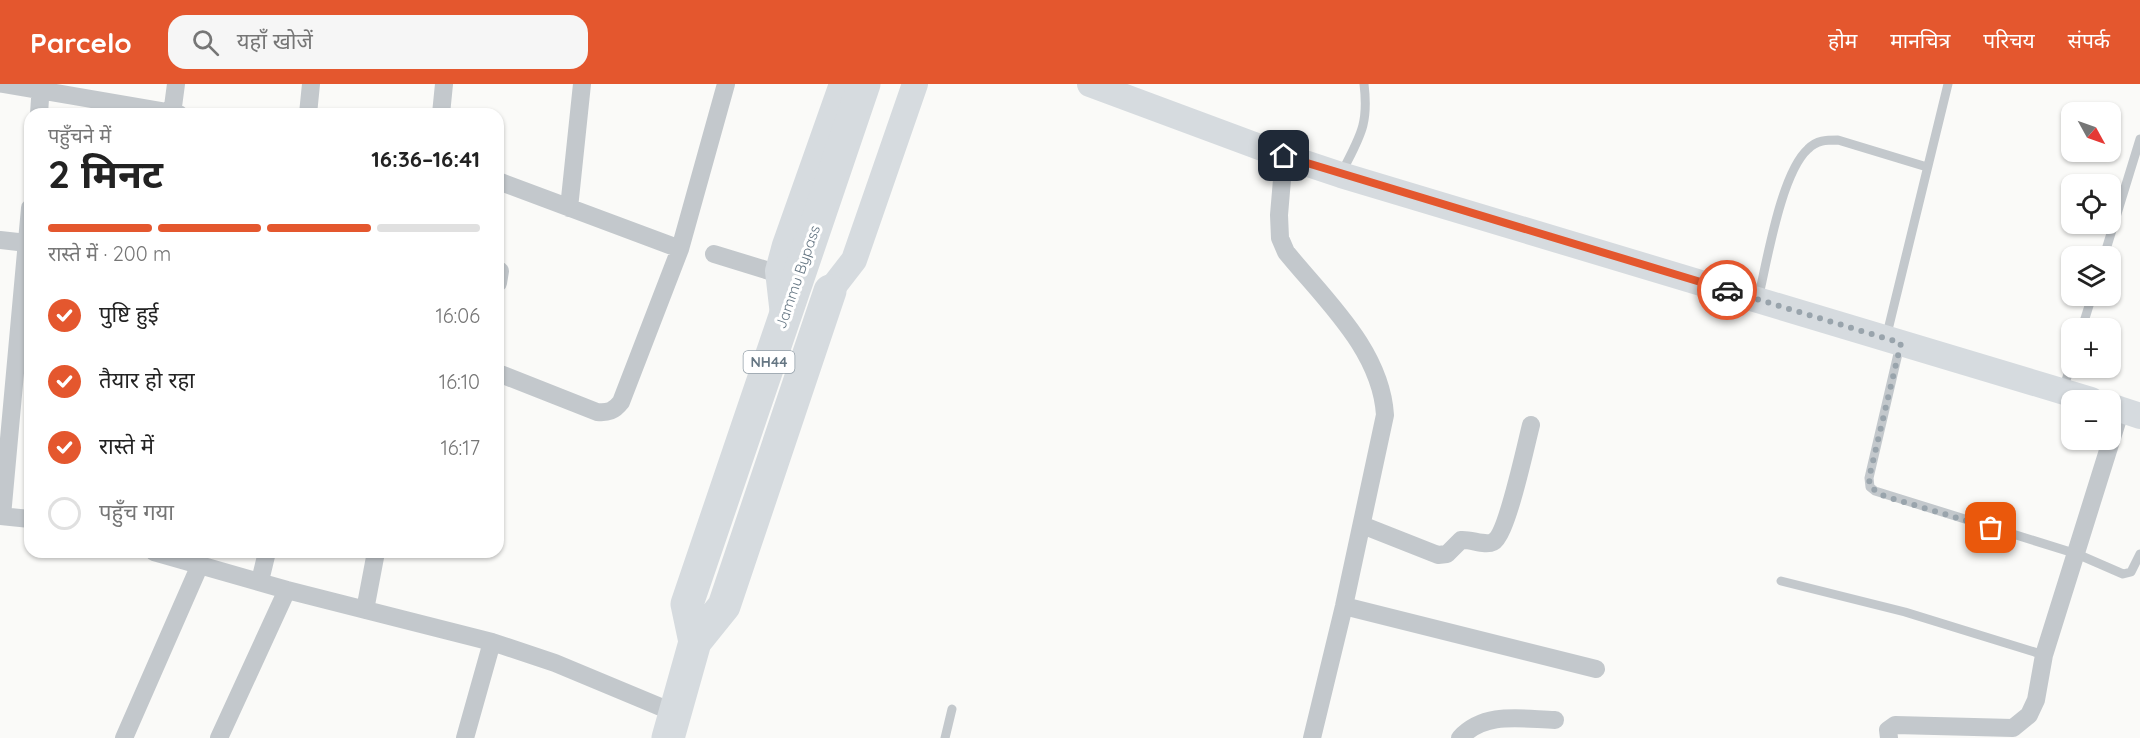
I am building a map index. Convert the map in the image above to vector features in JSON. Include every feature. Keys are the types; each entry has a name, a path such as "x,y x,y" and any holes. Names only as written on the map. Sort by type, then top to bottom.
{"highway":[{"name":"Jammu Bypass","path":"695,642 687,604 864,84"},
{"name":"Jammu Bypass","path":"672,726 695,642 724,606 830,291"}],"main road":[{"path":"784,318 779,274 784,244 842,84"},
{"path":"830,291 854,260 915,84"},
{"path":"1090,84 1284,156 2061,392"}],"street":[{"path":"3,84 41,87 145,108"},
{"path":"175,108 176,84"},
{"path":"309,108 311,84"},
{"path":"442,108 444,84"},
{"path":"569,208 582,84"},
{"path":"504,375 597,412 606,413 615,409 621,402 680,249 726,84"},
{"path":"39,108 41,87"},
{"path":"1284,156 1280,238 1286,252 1362,346 1384,395 1385,415 1344,606 1312,738"},
{"path":"504,183 680,249"},
{"path":"0,240 24,243"},
{"path":"714,254 779,274"},
{"path":"24,274 1,516 24,518"},
{"path":"1889,734 1895,725 2013,728 2029,715 2036,700 2044,655 2124,410"},
{"path":"1362,525 1438,555 1447,554 1461,540 1490,544 1496,541 1507,518 1531,425"},
{"path":"172,558 199,567 492,642 555,663 672,726"},
{"path":"260,581 266,558"},
{"path":"365,610 375,558"},
{"path":"124,738 199,567"},
{"path":"219,738 287,590"},
{"path":"1344,606 1596,669"},
{"path":"465,738 492,642"},
{"path":"1460,738 1480,722 1494,719 1554,720"}],"lane":[{"path":"1341,174 1365,121 1367,111 1364,84"},
{"path":"1948,84 1927,167 1893,341 1869,478 1870,487 1884,496 2077,554 2123,574 2132,572 2140,554"},
{"path":"1758,299 1790,175 1807,149 1825,140 1838,140 1927,167"},
{"path":"2107,246 2140,140"},
{"path":"1781,581 1905,612 2044,655"},
{"path":"945,738 952,709"}],"way so far":[{"path":"1727,290 1901,343 1869,478 1870,487 1884,496 1991,528"}],"route":[{"path":"1284,156 1727,290"}]}
